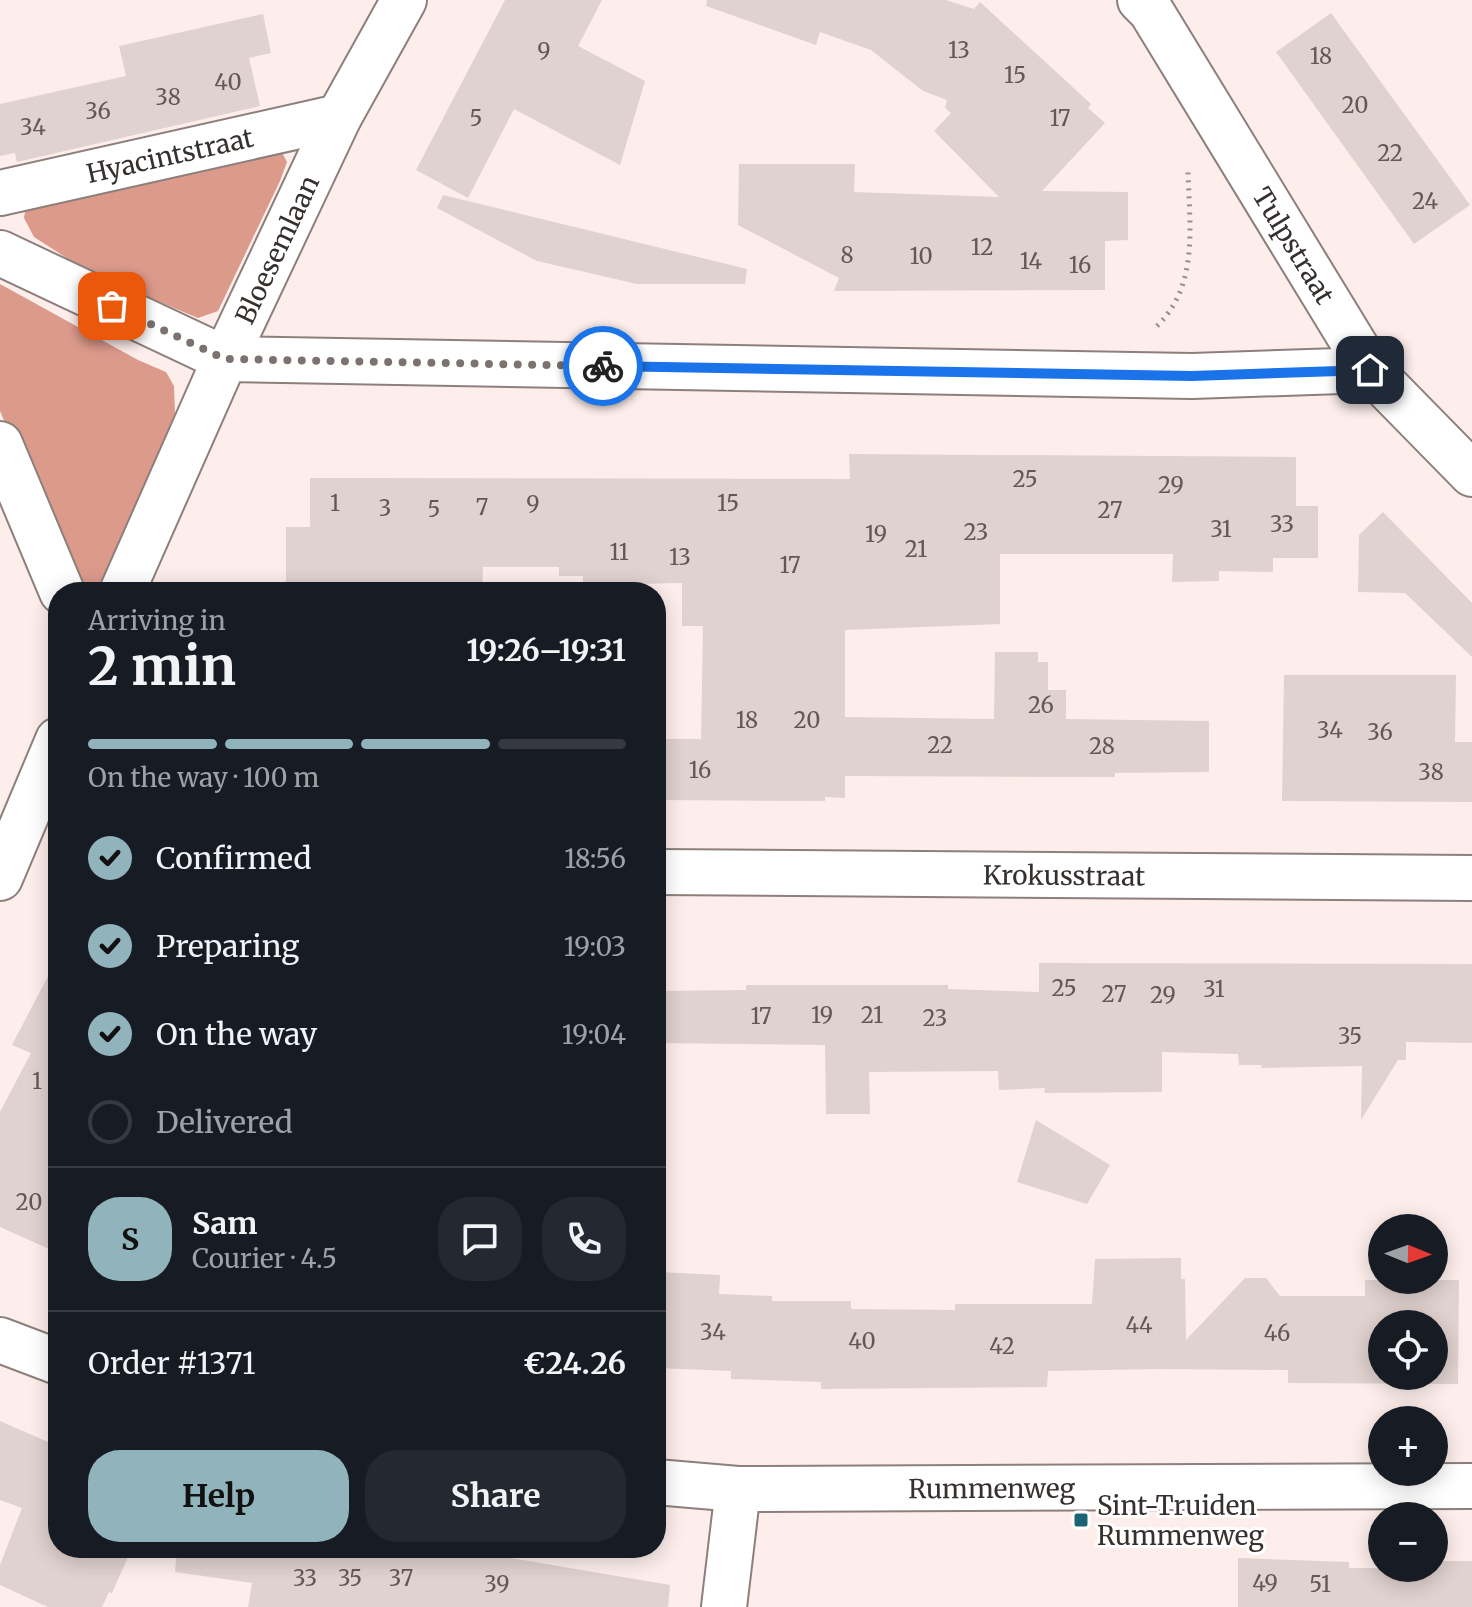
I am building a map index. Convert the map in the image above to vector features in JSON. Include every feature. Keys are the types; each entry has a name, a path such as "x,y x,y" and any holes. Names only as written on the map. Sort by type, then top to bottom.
{"street":[{"name":"Bloesemlaan","path":"126,582 225,359 339,117 404,0"},
{"name":"Tulpstraat","path":"1140,0 1151,11 1370,370 1472,474"},
{"name":"Hyacintstraat","path":"0,193 339,117"},
{"path":"0,253 225,359 1206,376 1370,370"},
{"path":"0,444 58,582"},
{"path":"0,878 48,764"},
{"name":"Krokusstraat","path":"666,872 1472,878"},
{"path":"0,1340 48,1358"},
{"name":"Rummenweg","path":"666,1483 738,1489 1472,1486"},
{"path":"724,1607 738,1489"}],"path":[{"path":"1107,375 1169,314 1189,268 1188,161"}],"shaded area":[{"path":"279,147 287,162 280,181 218,311 198,318 90,273 34,237 24,218 27,200"},
{"path":"0,284 138,360 166,372 174,386 175,413 110,571 100,582 76,582 63,564 0,411"}],"building":[{"path":"505,0 602,0 578,46 645,81 620,165 514,109 468,198 416,170"},
{"path":"707,0 946,0 974,9 980,2 1091,104 1088,108 1105,123 1042,191 1128,192 1128,240 1105,241 1105,290 834,291 839,278 738,225 739,164 855,164 854,192 999,197 934,131 951,113 945,108 947,100 923,91 871,50 820,32 816,45 706,6"},
{"path":"1331,13 1470,205 1414,244 1276,52"},
{"path":"263,14 271,53 249,58 260,106 17,162 15,153 0,156 0,104 126,76 119,46"},
{"path":"443,195 747,269 745,284 637,284 537,261 437,208"},
{"path":"849,454 1296,457 1296,506 1318,506 1318,558 1273,558 1273,572 1219,571 1219,581 1172,582 1173,554 1000,554 1000,624 845,630 845,717 994,719 995,652 1038,652 1038,662 1048,662 1048,690 1066,690 1066,719 1209,721 1209,772 1115,773 1115,777 845,776 845,798 825,797 825,801 666,800 666,739 701,739 703,626 682,626 682,583 583,582 583,576 559,576 559,567 483,567 482,582 286,582 286,527 310,527 310,478 850,479"},
{"path":"1383,512 1472,603 1472,657 1405,593 1358,592 1359,535"},
{"path":"1284,675 1456,675 1455,742 1472,742 1472,802 1282,801"},
{"path":"1039,963 1472,964 1472,1043 1406,1042 1406,1060 1398,1060 1361,1120 1362,1066 1261,1068 1262,1065 1239,1065 1238,1054 1162,1052 1162,1092 1044,1093 1045,1088 999,1090 998,1071 869,1072 870,1114 826,1114 825,1045 666,1043 666,991 746,990 746,985 948,985 948,989 1039,992"},
{"path":"48,976 48,1249 0,1227 0,1112 31,1053 12,1045"},
{"path":"1036,1120 1110,1165 1087,1204 1017,1182"},
{"path":"1181,1258 1181,1279 1185,1279 1186,1340 1245,1278 1266,1278 1280,1296 1365,1296 1365,1280 1368,1280 1368,1294 1448,1294 1448,1280 1459,1280 1458,1384 1448,1384 1448,1310 1368,1310 1368,1383 1288,1383 1288,1370 1158,1369 1048,1371 1047,1387 821,1389 821,1382 731,1379 731,1371 666,1368 666,1272 720,1275 719,1294 772,1296 772,1301 851,1301 851,1309 955,1310 955,1304 1092,1304 1095,1259"},
{"path":"0,1421 48,1442 48,1558 128,1558 102,1607 48,1607 0,1585 0,1565 22,1508 0,1500"},
{"path":"176,1558 511,1558 670,1585 668,1607 248,1607 252,1583 175,1572"},
{"path":"1238,1558 1349,1562 1349,1568 1368,1568 1368,1582 1448,1582 1448,1561 1472,1561 1472,1607 1238,1607"}],"way so far":[{"path":"112,306 225,359 603,366"}],"place":[{"name":"Sint-Truiden Rummenweg","path":"1081,1520"}],"route":[{"path":"603,366 1192,376 1370,370"}]}
